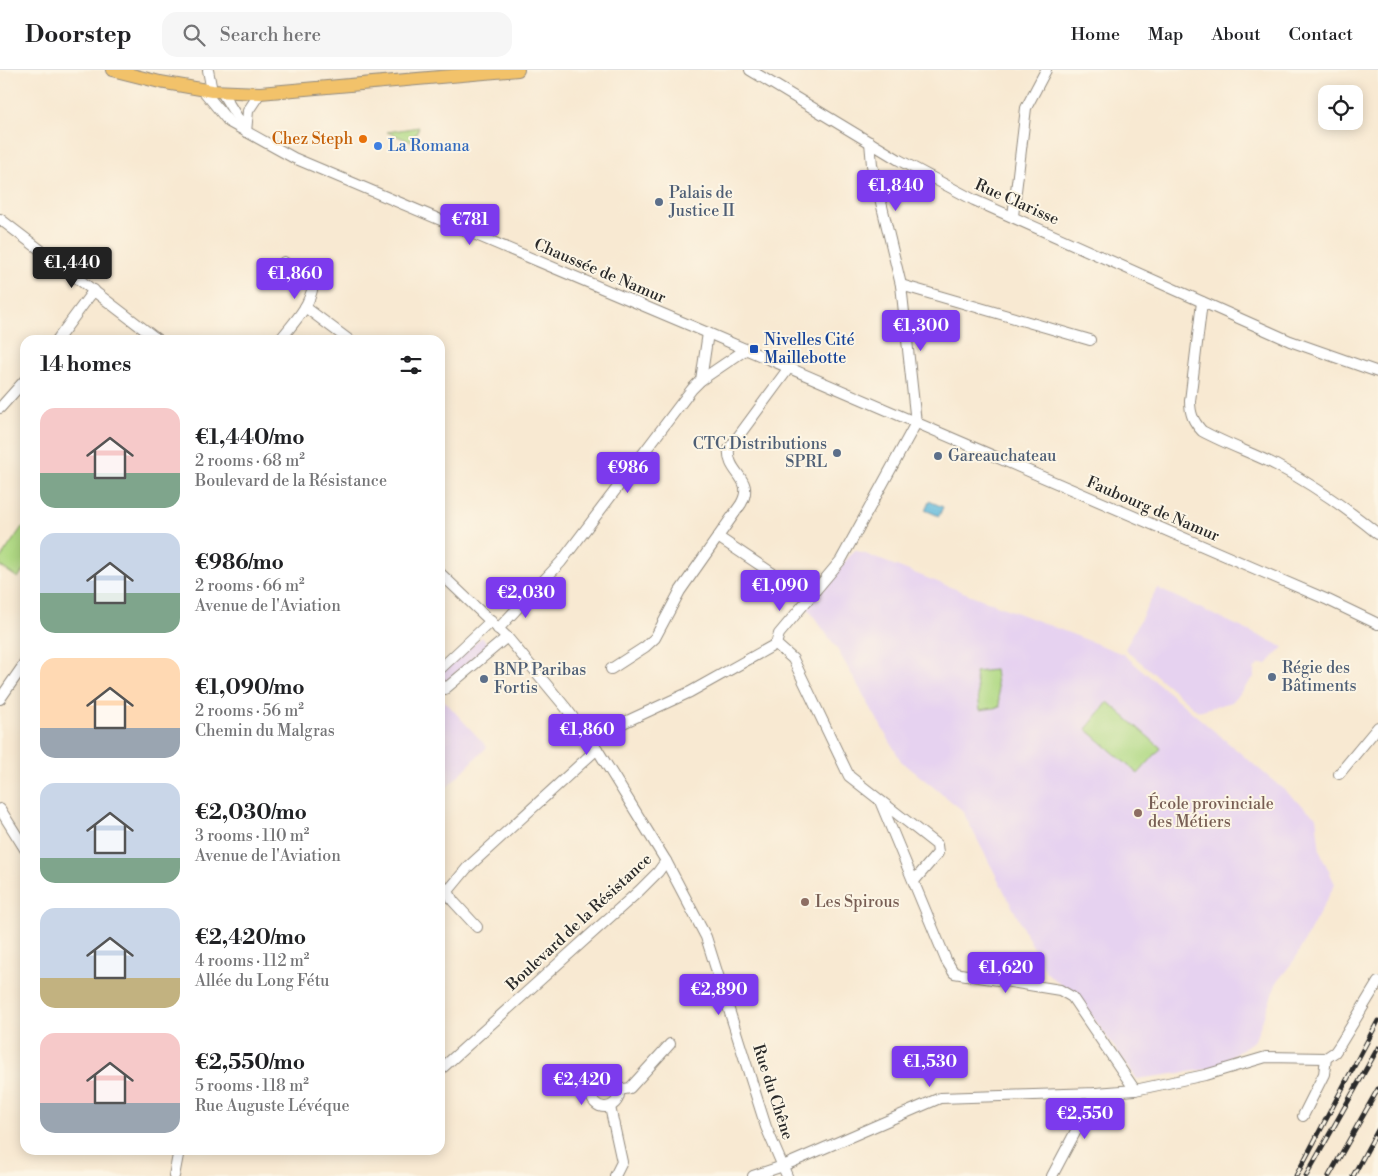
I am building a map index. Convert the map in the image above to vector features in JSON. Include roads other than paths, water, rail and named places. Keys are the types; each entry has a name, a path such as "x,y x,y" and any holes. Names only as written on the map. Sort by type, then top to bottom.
{"main road":[{"path":"112,70 212,91 260,93 518,70"}],"street":[{"path":"208,70 212,91 246,132"},
{"name":"Rue Clarisse","path":"750,70 939,182 1290,341 1378,372"},
{"path":"1013,216 1026,108 1046,70"},
{"name":"Chaussée de Namur","path":"212,91 229,122 299,160 916,423"},
{"path":"246,132 248,111 260,93"},
{"path":"445,887 610,729 690,692 776,644 783,628 846,552 916,423 901,285 872,164 870,142"},
{"path":"0,219 152,335"},
{"path":"284,262 313,285 311,296 305,307 284,335"},
{"path":"901,285 1090,340"},
{"path":"61,335 94,290"},
{"path":"1202,302 1190,401 1190,412 1194,422 1202,431 1277,466 1306,482 1349,510 1378,534"},
{"path":"305,307 342,335"},
{"path":"701,380 708,333"},
{"path":"498,629 561,562 692,389 701,380 745,350"},
{"path":"611,668 645,647 655,638 680,591 746,495 743,480 728,458 729,450 788,369"},
{"path":"0,408 20,386"},
{"name":"Faubourg de Namur","path":"916,423 1378,624"},
{"path":"718,537 772,573"},
{"name":"Boulevard de la Résistance","path":"445,578 506,637 594,744 666,861 639,891 445,1066"},
{"path":"445,664 490,621"},
{"path":"445,689 506,637"},
{"path":"776,644 793,659 849,776 937,845 938,853 914,881"},
{"path":"0,699 20,670"},
{"path":"1339,774 1378,727"},
{"path":"880,801 946,960 954,973 1060,990 1072,997 1135,1090"},
{"path":"0,809 20,840"},
{"name":"Rue du Chêne","path":"666,861 694,910 711,949 761,1110 788,1176"},
{"path":"445,889 477,927"},
{"path":"753,1176 783,1166 940,1098 1135,1090 1205,1075 1266,1057 1326,1058 1335,1052 1342,1043 1378,982"},
{"path":"619,1090 630,1088 670,1044"},
{"path":"1303,1116 1324,1074 1326,1058"},
{"path":"602,1079 611,1080 618,1086 617,1100 610,1107 601,1108 591,1095 594,1085 602,1079"},
{"path":"1052,1176 1096,1093"},
{"path":"610,1107 622,1162 616,1176"},
{"path":"174,1176 178,1155"}],"water":[{"path":"929,501 943,507 939,516 925,510"}],"railway":[{"path":"1296,1176 1378,1021"},
{"path":"1306,1176 1378,1048"},
{"path":"1329,1176 1378,1089"},
{"path":"1353,1176 1378,1130"}],"place":[{"name":"Chez Steph","path":"363,139"},
{"name":"La Romana","path":"378,146"},
{"name":"Palais de Justice II","path":"659,202"},
{"name":"Nivelles Cité Maillebotte","path":"754,349"},
{"name":"CTC Distributions SPRL","path":"837,453"},
{"name":"Gareauchateau","path":"938,456"},
{"name":"Régie des Bâtiments","path":"1272,677"},
{"name":"BNP Paribas Fortis","path":"484,679"},
{"name":"École provinciale des Métiers","path":"1138,813"},
{"name":"Les Spirous","path":"805,902"}]}
